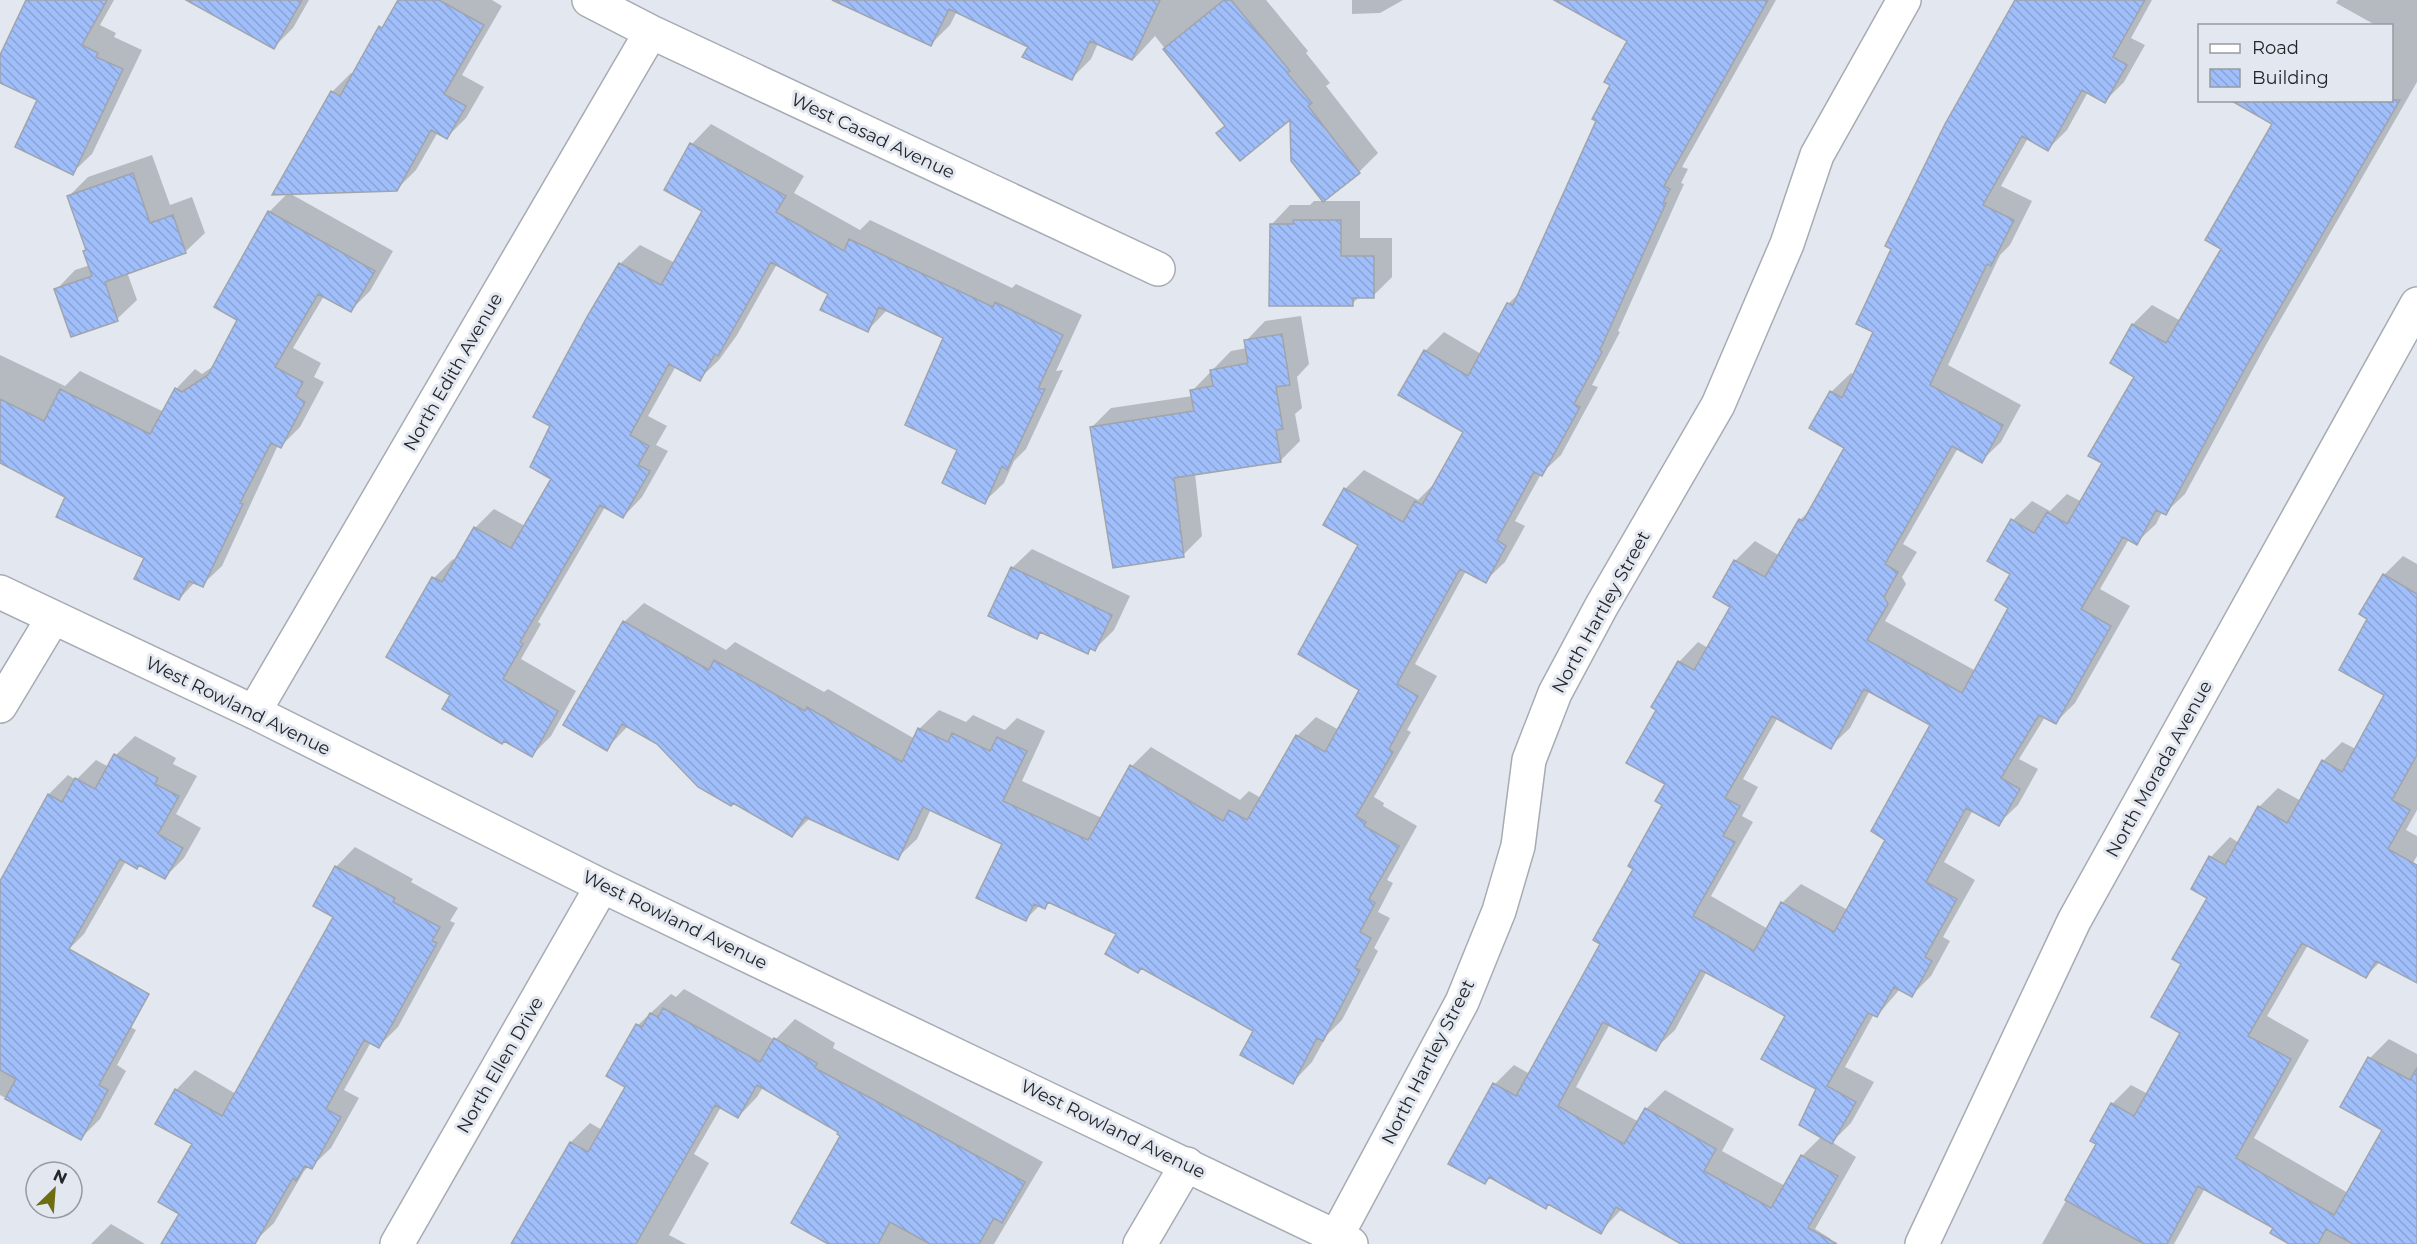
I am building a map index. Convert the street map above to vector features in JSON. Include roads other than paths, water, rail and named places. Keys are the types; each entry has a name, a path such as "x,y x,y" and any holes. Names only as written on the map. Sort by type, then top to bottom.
{"street":[{"name":"West Casad Avenue","path":"589,0 651,32 1158,269"},
{"name":"North Hartley Street","path":"1343,1241 1462,1002 1499,911 1518,846 1530,760 1555,693 1601,606 1718,405 1787,244 1817,155 1904,0"},
{"name":"North Edith Avenue","path":"254,712 651,32"},
{"name":"North Morada Avenue","path":"1922,1244 2074,921 2417,304"},
{"name":"West Rowland Avenue","path":"0,592 254,712 602,886 1187,1164 1343,1241"},
{"path":"0,706 53,618"},
{"name":"North Ellen Drive","path":"397,1244 602,886"},
{"path":"1140,1244 1187,1164"}]}
